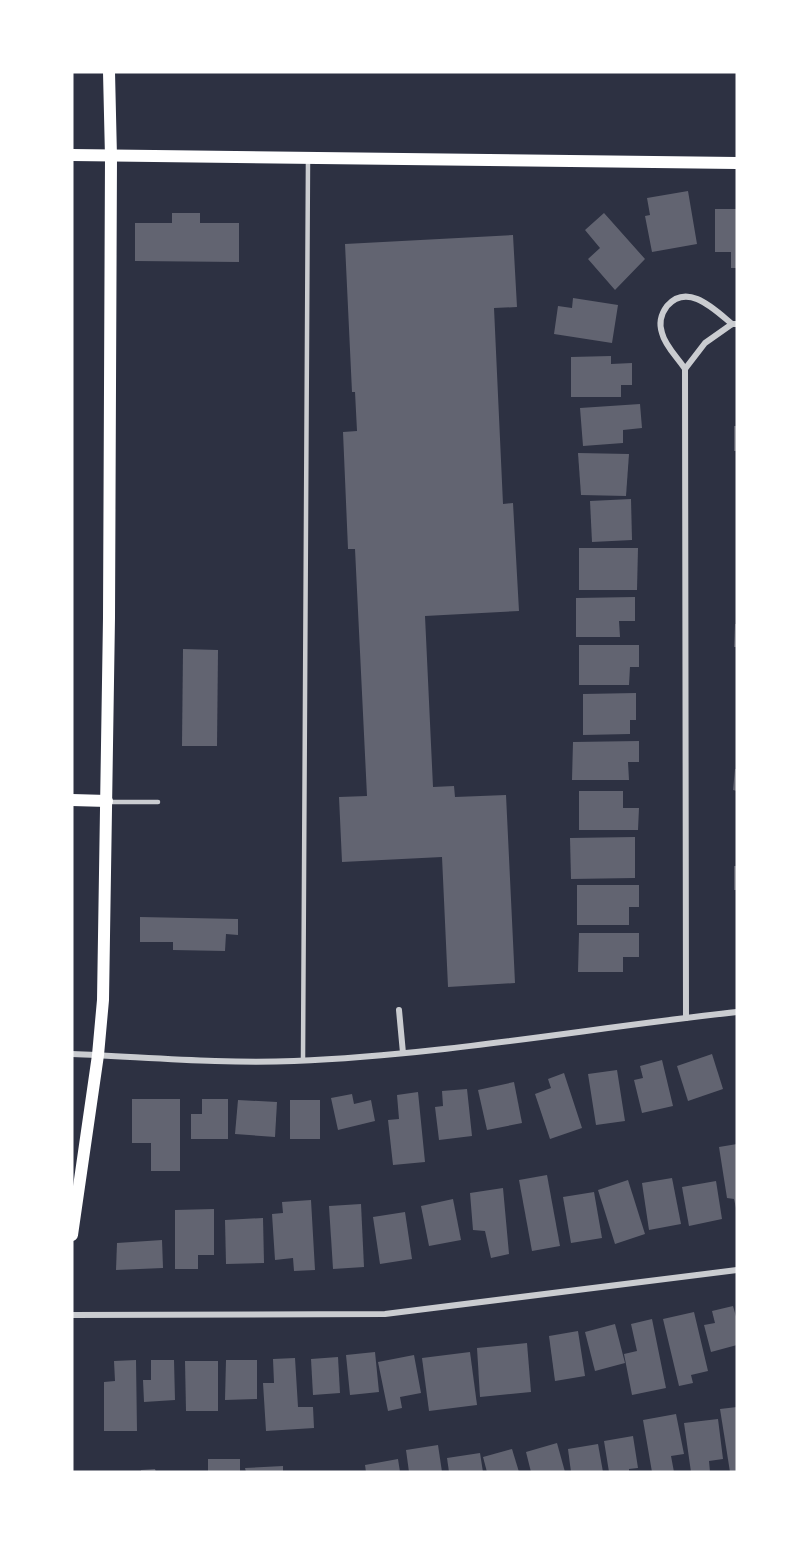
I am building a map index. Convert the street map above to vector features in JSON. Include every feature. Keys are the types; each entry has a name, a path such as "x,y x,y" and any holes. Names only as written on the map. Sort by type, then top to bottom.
{"main road":[{"path":"72,1235 104,1000 111,157 109,72"},
{"path":"72,155 737,163"},
{"path":"72,800 106,801"}],"street":[{"path":"685,369 705,343 734,324 701,299 690,296 679,298 669,304 663,313 662,335 685,369 686,1018"},
{"path":"399,1010 403,1053"},
{"path":"72,1054 303,1060 403,1053 515,1041 737,1012"},
{"path":"72,1315 385,1314 737,1270"}],"lane":[{"path":"303,1060 308,158"},
{"path":"106,801 158,802"}],"building":[{"path":"688,191 697,244 652,252 645,216 650,215 647,198"},
{"path":"715,209 737,209 737,268 731,268 731,252 715,252"},
{"path":"172,213 200,213 200,223 239,223 239,262 135,261 135,223 172,223"},
{"path":"604,213 645,259 615,290 588,259 600,248 585,230"},
{"path":"513,235 517,307 494,308 503,504 513,503 519,611 425,616 433,787 454,786 455,797 506,795 515,983 448,987 442,857 342,862 339,797 367,796 355,549 348,549 343,432 357,431 355,392 352,392 345,244"},
{"path":"573,298 618,305 612,343 554,334 558,306 572,308"},
{"path":"611,356 611,364 632,363 632,385 621,385 621,397 571,397 571,357"},
{"path":"640,404 642,428 623,430 623,443 583,446 580,408"},
{"path":"734,426 737,426 737,451 734,451"},
{"path":"578,453 629,454 626,496 581,495"},
{"path":"631,499 632,540 592,542 590,501"},
{"path":"579,548 638,548 637,590 579,590"},
{"path":"635,597 635,621 619,621 620,637 576,637 576,598"},
{"path":"735,624 737,624 737,647 734,647"},
{"path":"579,645 639,645 639,667 630,667 629,685 579,685"},
{"path":"183,649 218,650 217,746 182,746"},
{"path":"636,693 636,720 630,720 630,734 583,735 583,694"},
{"path":"639,741 639,762 628,762 629,780 572,780 573,742"},
{"path":"735,769 737,769 737,791 733,790"},
{"path":"579,791 623,791 623,808 639,808 638,830 579,830"},
{"path":"635,837 635,878 571,879 570,838"},
{"path":"734,866 737,866 737,890 734,890"},
{"path":"577,885 639,885 639,907 629,907 629,925 577,925"},
{"path":"140,917 238,919 238,935 226,934 225,951 173,950 173,942 140,942"},
{"path":"579,933 639,933 639,957 623,957 623,972 578,972"},
{"path":"712,1054 723,1089 688,1101 677,1066"},
{"path":"662,1060 673,1106 642,1113 634,1080 643,1078 640,1066"},
{"path":"617,1070 625,1121 596,1125 588,1074"},
{"path":"564,1073 582,1128 550,1139 535,1094 551,1088 548,1079"},
{"path":"514,1082 522,1123 487,1130 478,1090"},
{"path":"467,1089 472,1136 439,1140 435,1107 443,1106 442,1091"},
{"path":"418,1092 425,1162 393,1165 388,1120 399,1119 397,1095"},
{"path":"352,1094 354,1104 371,1100 375,1121 338,1130 331,1098"},
{"path":"132,1099 180,1099 180,1171 151,1171 151,1143 132,1143"},
{"path":"202,1099 228,1099 228,1139 191,1139 191,1114 202,1114"},
{"path":"238,1100 277,1102 275,1137 235,1134"},
{"path":"290,1100 320,1100 320,1139 290,1139"},
{"path":"737,1144 736,1208 734,1199 727,1198 719,1147"},
{"path":"547,1175 560,1246 532,1251 519,1180"},
{"path":"672,1178 681,1224 649,1230 642,1183"},
{"path":"628,1180 645,1234 615,1244 598,1190"},
{"path":"716,1181 722,1219 689,1226 682,1187"},
{"path":"503,1188 509,1254 491,1258 485,1231 473,1230 470,1193"},
{"path":"594,1192 602,1238 571,1243 563,1197"},
{"path":"453,1199 461,1240 429,1246 421,1206"},
{"path":"311,1200 315,1270 294,1271 293,1258 275,1260 272,1214 283,1213 282,1202"},
{"path":"361,1204 364,1267 333,1269 329,1206"},
{"path":"214,1209 214,1255 198,1255 198,1269 175,1269 175,1210"},
{"path":"405,1212 412,1259 380,1264 373,1217"},
{"path":"263,1218 264,1263 226,1264 225,1220"},
{"path":"162,1240 163,1268 116,1270 117,1243"},
{"path":"733,1306 737,1320 737,1345 711,1352 704,1325 715,1323 712,1311"},
{"path":"694,1312 708,1371 691,1375 693,1383 679,1386 663,1319"},
{"path":"652,1319 666,1388 632,1395 624,1354 637,1351 631,1324"},
{"path":"615,1324 625,1363 595,1371 585,1332"},
{"path":"578,1331 585,1376 555,1381 549,1336"},
{"path":"527,1343 531,1392 480,1397 477,1348"},
{"path":"375,1352 379,1392 350,1395 346,1355"},
{"path":"470,1352 477,1405 429,1411 422,1358"},
{"path":"414,1355 421,1393 400,1397 402,1408 388,1411 378,1362"},
{"path":"338,1357 340,1393 313,1395 311,1359"},
{"path":"295,1358 298,1407 313,1407 314,1428 266,1431 263,1383 274,1383 273,1359"},
{"path":"136,1360 137,1431 104,1431 104,1382 115,1381 114,1361"},
{"path":"151,1360 174,1360 175,1400 144,1402 143,1380 151,1380"},
{"path":"226,1360 257,1360 257,1399 225,1400"},
{"path":"185,1361 218,1361 218,1411 186,1411"},
{"path":"737,1407 737,1472 730,1472 720,1409"},
{"path":"676,1414 684,1454 671,1456 674,1472 652,1472 643,1420"},
{"path":"718,1419 723,1459 709,1461 710,1472 691,1472 684,1423"},
{"path":"633,1436 638,1468 629,1469 629,1472 609,1472 604,1441"},
{"path":"557,1443 565,1472 531,1472 526,1452"},
{"path":"598,1444 603,1472 571,1472 568,1449"},
{"path":"438,1445 442,1472 409,1472 406,1450"},
{"path":"512,1449 519,1472 487,1472 483,1457"},
{"path":"480,1453 483,1472 449,1472 447,1458"},
{"path":"208,1459 240,1459 240,1472 208,1472"},
{"path":"398,1459 400,1472 366,1472 365,1465"},
{"path":"283,1466 283,1472 246,1472 245,1468"},
{"path":"155,1469 156,1472 141,1472 141,1470"}]}
